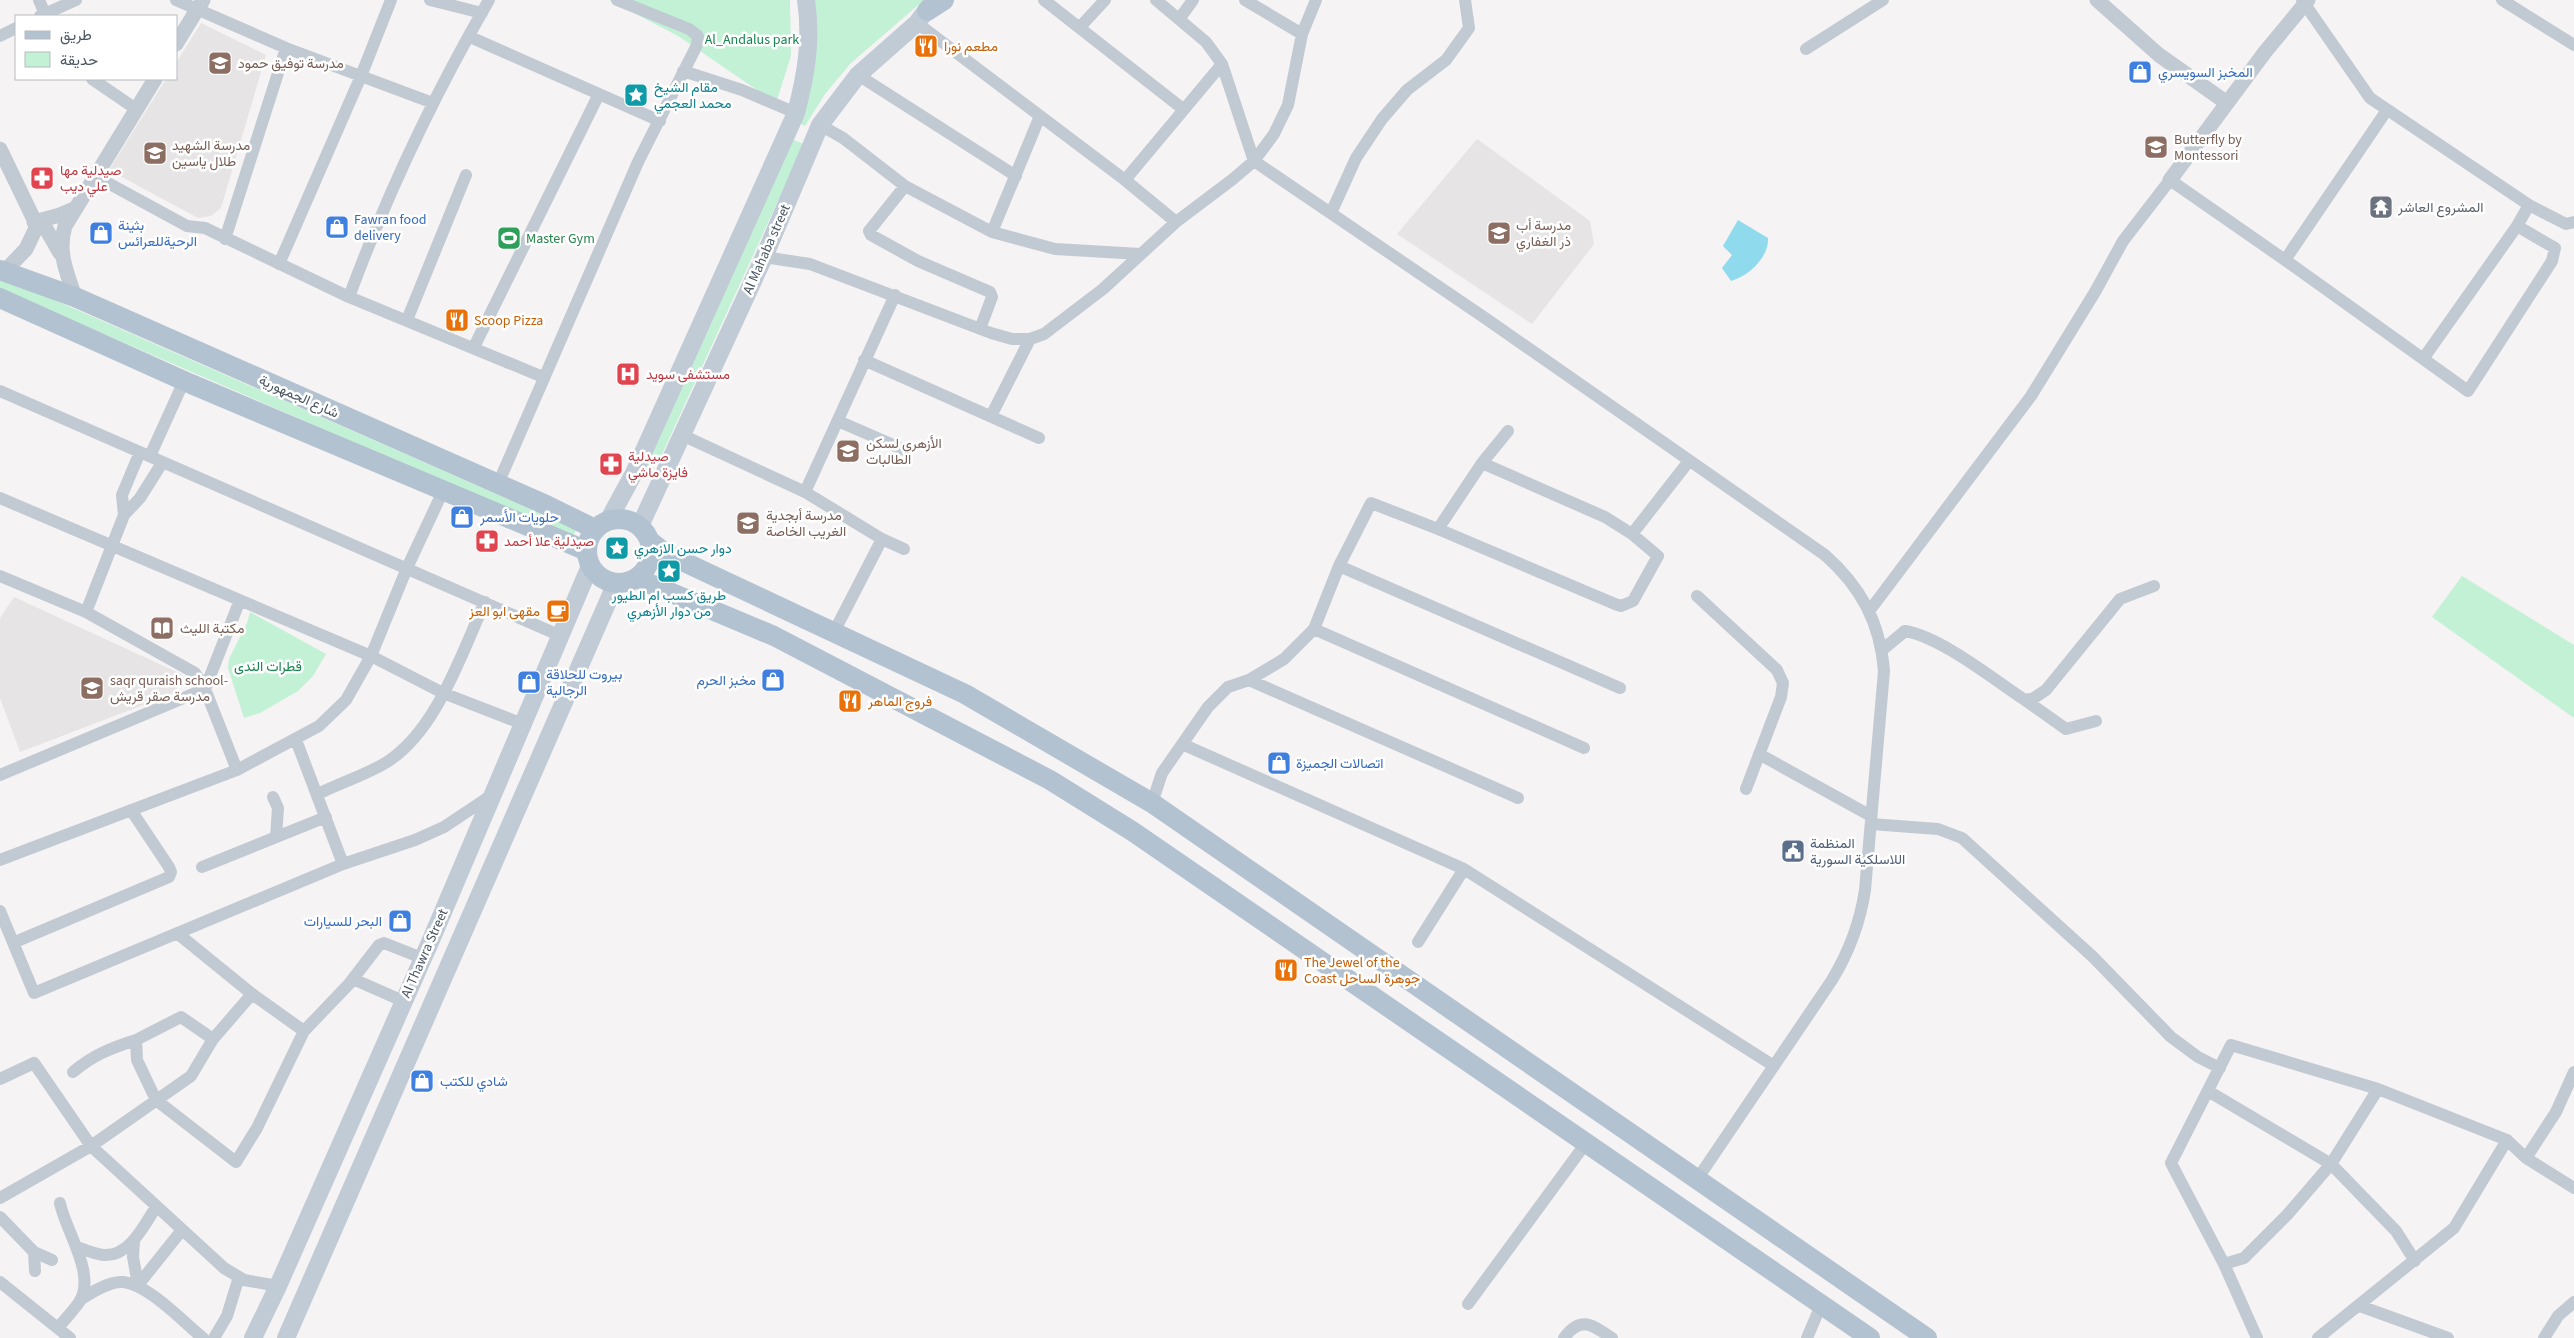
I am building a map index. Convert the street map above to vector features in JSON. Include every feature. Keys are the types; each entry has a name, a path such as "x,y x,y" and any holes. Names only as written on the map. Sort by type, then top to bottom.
{"main road":[{"name":"Al Mahaba street","path":"602,525 634,472 789,133 807,70 810,40 806,0"},
{"path":"926,11 944,0"},
{"name":"Al Mahaba street","path":"645,534 659,484 764,256 820,125 858,75 926,11"},
{"path":"789,133 799,134 811,143"},
{"name":"شارع الجمهورية","path":"2,271 75,297 498,484 602,525"},
{"path":"0,298 184,381 443,491 588,558 605,580 616,583 636,578 644,571 649,562 645,534"},
{"path":"634,472 642,482 659,484"},
{"path":"588,558 588,543 602,525 624,519 645,534 665,553 965,694 1152,803 1698,1178 1927,1338"},
{"name":"Al Thawra Street","path":"253,1338 278,1286 431,940 561,636 588,558"},
{"path":"636,578 774,636 1050,780 1132,831 1870,1338"},
{"path":"700,605 696,587 704,580 752,594"},
{"name":"Al Thawra Street","path":"286,1338 616,583"},
{"path":"1050,780 1066,753"},
{"path":"431,940 442,947 455,949"},
{"path":"413,980 427,980 438,988"}],"street":[{"path":"39,0 43,15 76,0"},
{"path":"176,0 200,5 286,48 433,103"},
{"path":"279,264 361,76 391,0"},
{"path":"430,0 482,13"},
{"path":"349,297 373,232 433,103 489,0"},
{"path":"498,484 638,162 697,44 698,36 689,29 617,0"},
{"path":"1044,0 1183,109"},
{"path":"1080,27 1105,0"},
{"path":"1156,0 1180,18 1206,42 1222,64 1254,161 1825,555 1851,580 1870,610 1882,650 1883,688 1863,904 1848,952 1832,980 1698,1178"},
{"path":"1180,18 1193,0"},
{"path":"1245,0 1302,34"},
{"path":"764,256 810,264 894,294 980,329 1012,339 1030,339 1044,334 1102,290 1176,222 1234,179 1254,161 1274,134 1288,105 1302,34 1316,0"},
{"path":"1331,213 1356,158 1382,119 1408,90 1446,60 1469,28 1465,0"},
{"path":"1806,49 1884,0"},
{"path":"2097,0 2159,56 2227,103"},
{"path":"2502,0 2574,45"},
{"path":"1870,610 2031,396 2095,292 2123,241 2305,1 2370,98 2529,205 2566,224 2574,222"},
{"path":"178,41 200,5"},
{"path":"926,11 1040,116 1125,180 1176,222"},
{"path":"0,36 15,28"},
{"path":"470,37 660,121"},
{"path":"225,238 286,48"},
{"path":"1125,180 1222,64"},
{"path":"683,71 742,90 796,113"},
{"path":"858,75 1016,176"},
{"path":"93,80 136,109"},
{"path":"62,256 62,238 74,208 154,80"},
{"path":"474,347 599,94"},
{"path":"2285,260 2386,110"},
{"path":"992,232 1040,116"},
{"path":"820,125 843,138 905,186 992,232 1055,250 1140,254"},
{"path":"0,149 37,226 26,250 2,271"},
{"path":"407,320 466,175"},
{"path":"95,176 187,226 205,228 349,297 543,377"},
{"path":"2170,180 2468,392 2552,261 2555,248 2517,226"},
{"path":"905,186 869,231 918,261 990,292 992,297 980,329"},
{"path":"2423,359 2517,226 2529,205"},
{"path":"34,222 60,215 74,208"},
{"path":"34,222 45,227 62,256 75,297"},
{"path":"805,492 894,294"},
{"path":"991,416 1030,339"},
{"path":"864,360 1040,438"},
{"path":"124,515 122,495 184,381"},
{"path":"0,391 561,636"},
{"path":"838,421 907,451"},
{"path":"1438,529 1482,463 1508,432"},
{"path":"682,435 805,492 882,539 904,548"},
{"path":"1632,534 1689,461"},
{"path":"86,612 124,515 140,498 162,463"},
{"path":"1152,803 1162,773 1208,707 1228,687 1249,680 1284,659 1314,629 1339,566 1371,503 1621,606 1633,601 1658,556 1632,534 1605,517 1482,463"},
{"path":"0,860 237,770 319,726 346,700 371,656 407,568 443,491"},
{"path":"0,498 111,547 371,656 443,693 523,724"},
{"path":"834,632 882,539"},
{"path":"1339,566 1620,688"},
{"path":"0,576 86,612 195,673 205,690 237,770"},
{"path":"2025,700 2034,698 2046,690 2120,599 2154,586"},
{"path":"1697,596 1777,670 1782,678 1783,693 1746,788"},
{"path":"0,775 205,690 240,600"},
{"path":"318,794 387,762 416,737 443,693 485,602"},
{"path":"1314,629 1584,748"},
{"path":"1882,650 1905,630 1916,632 1937,643 2066,729 2096,721"},
{"path":"1249,680 1518,798"},
{"path":"296,740 343,864"},
{"path":"1182,744 1464,868 1774,1066"},
{"path":"1759,754 1871,820 1938,830 1954,834 1969,843 2092,956 2171,1037 2198,1056 2220,1068"},
{"path":"0,911 15,942 34,993 343,864 415,840 444,828 492,795"},
{"path":"273,797 278,808 276,837"},
{"path":"15,942 169,877 170,867 131,810"},
{"path":"202,867 326,817"},
{"path":"1418,942 1464,868"},
{"path":"177,933 252,994 304,1031"},
{"path":"136,1040 137,1060 156,1100 236,1162 257,1128 304,1031 353,979 379,945 384,944 422,958"},
{"path":"353,979 404,1001"},
{"path":"0,1198 92,1146 192,1076 213,1039 252,994"},
{"path":"72,1072 88,1059 105,1050 136,1040 181,1017 213,1039"},
{"path":"2257,1338 2224,1264 2171,1163 2232,1045 2378,1089 2507,1140 2526,1158 2574,1188"},
{"path":"0,1079 34,1063 92,1146 156,1207 224,1268 239,1277 278,1286"},
{"path":"2526,1158 2556,1112 2574,1072"},
{"path":"2224,1264 2244,1258 2287,1216 2331,1164 2378,1089"},
{"path":"2208,1091 2331,1164 2396,1231 2415,1261"},
{"path":"2318,1338 2360,1306 2454,1228 2507,1140"},
{"path":"1468,1304 1586,1143"},
{"path":"60,1204 63,1219 77,1247 83,1270 80,1300"},
{"path":"77,1247 103,1255 123,1250 134,1241 156,1207"},
{"path":"0,1217 34,1252 52,1260"},
{"path":"138,1285 182,1230"},
{"path":"134,1241 133,1258 138,1285"},
{"path":"34,1252 35,1271"},
{"path":"214,1338 227,1316 239,1277"},
{"path":"0,1282 70,1338"},
{"path":"58,1328 80,1300 95,1291 122,1282 138,1285 203,1338"},
{"path":"2544,1338 2558,1316 2574,1302"},
{"path":"1807,1338 1821,1305"},
{"path":"2360,1306 2448,1338"},
{"path":"1564,1338 1576,1325 1584,1323 1593,1326 1612,1338"}],"shaded area":[{"path":"201,23 266,55 221,208 211,216 198,218 109,170 165,80 178,80 178,60"},
{"path":"1477,139 1590,221 1594,244 1532,324 1397,234"},
{"path":"14,597 181,674 182,683 172,694 20,752 0,698 0,618"}],"green space":[{"name":"Al_Andalus park","path":"609,0 790,0 791,56 776,103 678,36"},
{"path":"814,0 924,0 851,63 825,94 805,126 795,121"},
{"path":"789,138 804,144 658,463 643,475 641,473"},
{"path":"0,276 576,529 573,537 0,289"},
{"path":"2462,576 2574,645 2574,718 2432,617"},
{"name":"قطرات الندى","path":"250,612 326,654 313,676 298,691 260,713 244,718 228,668 229,659 247,623"}],"water":[{"path":"1738,220 1768,238 1765,252 1757,265 1745,275 1731,281 1722,268 1732,255 1723,246"}],"place":[{"name":"مطعم نورا","path":"926,46"},
{"name":"مدرسة توفيق حمود","path":"220,63"},
{"name":"المخبز السويسري","path":"2140,72"},
{"name":"مقام الشيخ محمد العجمي","path":"636,95"},
{"name":"Butterfly by Montessori","path":"2156,147"},
{"name":"مدرسة الشهيد طلال ياسين","path":"155,153"},
{"name":"صيدلية مها علي ديب","path":"42,178"},
{"name":"المشروع العاشر","path":"2381,207"},
{"name":"Fawran food delivery","path":"337,227"},
{"name":"بثينة الرحيةللعرائس","path":"101,233"},
{"name":"مدرسة أب ذر الغفاري","path":"1499,233"},
{"name":"Master Gym","path":"509,238"},
{"name":"Scoop Pizza","path":"457,320"},
{"name":"مستشفى سويد","path":"628,374"},
{"name":"الأزهري لسكن الطالبات","path":"848,451"},
{"name":"صيدلية فايزة ماشي","path":"611,464"},
{"name":"حلويات الأسمر","path":"462,517"},
{"name":"مدرسة أبجدية الغريب الخاصة","path":"748,523"},
{"name":"صيدلية علا أحمد","path":"487,541"},
{"name":"دوار حسن الازهري","path":"617,548"},
{"name":"طريق كسب ام الطيور من دوار الأزهري","path":"669,571"},
{"name":"مقهى ابو العز","path":"558,611"},
{"name":"مكتبة الليث","path":"162,628"},
{"name":"مخبز الحرم","path":"773,680"},
{"name":"بيروت للحلاقة الرجالية","path":"529,682"},
{"name":"saqr quraish school- مدرسة صقر قريش","path":"92,688"},
{"name":"فروج الماهر","path":"850,701"},
{"name":"اتصالات الجميزة","path":"1279,763"},
{"name":"المنظمة اللاسلكية السورية","path":"1793,851"},
{"name":"البحر للسيارات","path":"400,921"},
{"name":"The Jewel of the Coast جوهرة الساحل","path":"1286,970"},
{"name":"شادي للكتب","path":"422,1081"}]}
